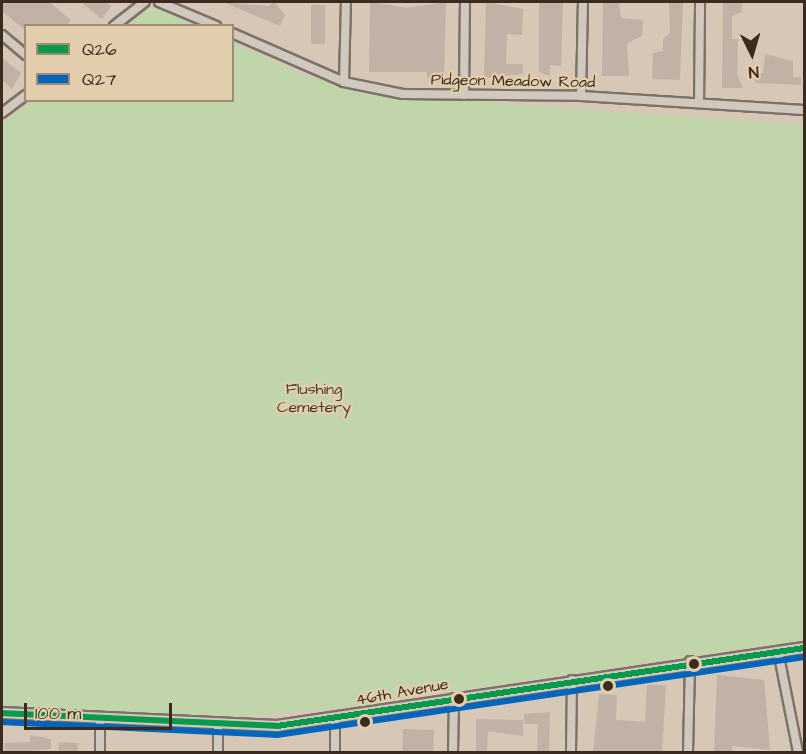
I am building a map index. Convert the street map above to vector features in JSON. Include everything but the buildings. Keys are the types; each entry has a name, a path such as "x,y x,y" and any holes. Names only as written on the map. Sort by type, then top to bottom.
{"street":[{"path":"117,24 145,2"},
{"path":"159,2 211,24"},
{"path":"344,82 346,2"},
{"path":"464,95 465,2"},
{"path":"581,96 583,2"},
{"path":"699,103 700,2"},
{"name":"Pidgeon Meadow Road","path":"234,34 344,82 403,94 581,96 804,110"},
{"path":"2,35 24,53"},
{"path":"2,113 24,96"},
{"name":"46th Avenue","path":"2,713 218,725 335,719 690,661 804,648"},
{"path":"778,651 798,753"},
{"path":"688,753 690,661"},
{"path":"571,753 572,680"},
{"path":"453,753 454,698"},
{"path":"100,719 100,753"},
{"path":"335,719 335,753"},
{"path":"218,725 218,753"}],"green space":[{"path":"153,6 194,24 130,24"},
{"name":"Flushing Cemetery","path":"234,42 303,75 365,94 804,125 804,640 338,708 216,719 2,706 2,125 31,102 234,102"}],"transit line":[{"name":"Q26","path":"2,713 277,726 804,648"},
{"name":"Q27","path":"2,722 277,735 804,657"}]}
